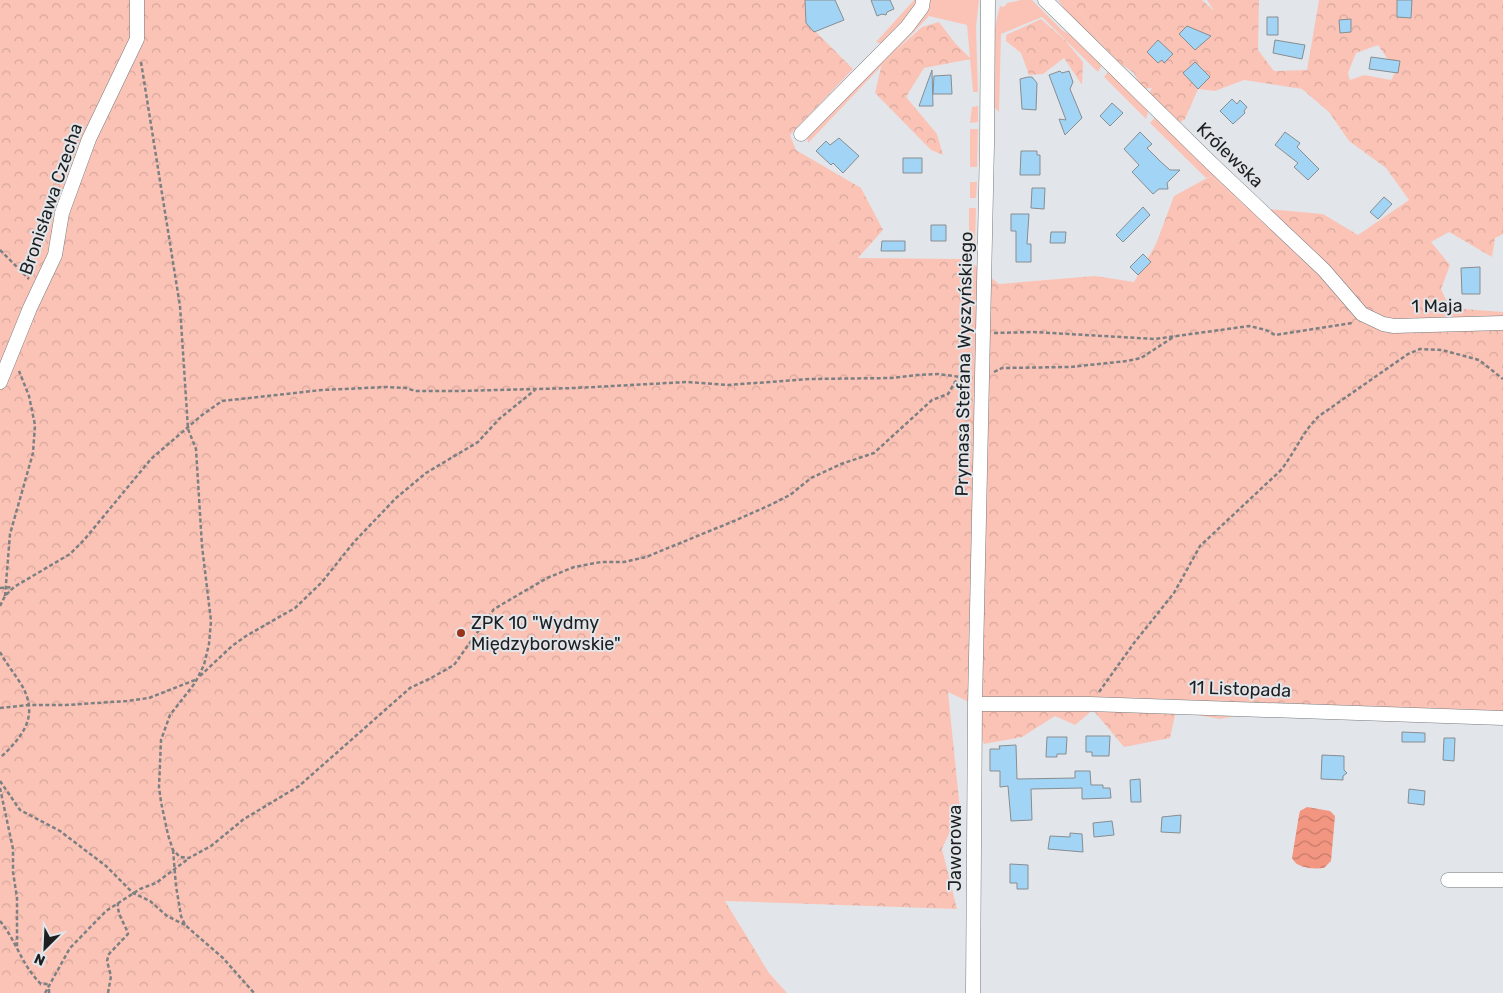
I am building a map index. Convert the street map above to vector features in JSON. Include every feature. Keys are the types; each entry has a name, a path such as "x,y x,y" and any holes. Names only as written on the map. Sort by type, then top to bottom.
{"street":[{"name":"Bronisława Czecha","path":"0,382 55,255 62,213 89,140 138,39 137,0"},
{"path":"801,134 907,27 922,7 923,0"},
{"name":"Prymasa Stefana Wyszyńskiego","path":"975,704 988,144 988,0"},
{"name":"Prymasa Stefana Wyszyńskiego","path":"987,25 995,0"},
{"name":"Królewska","path":"1045,0 1210,162 1324,270 1367,322"},
{"name":"Królewska","path":"1053,0 1062,16"},
{"name":"1 Maja","path":"1367,322 1394,326 1503,323"},
{"name":"11 Listopada","path":"975,704 1090,704 1503,718"},
{"name":"Jaworowa","path":"973,993 975,704"},
{"path":"1448,880 1503,880"}],"path":[{"path":"138,39 180,306 188,429 196,449 202,546 211,621 209,644 204,665 170,715 161,740 159,787 168,835 173,850 181,916 185,924"},
{"path":"0,250 39,289"},
{"path":"983,334 1033,332 1155,338 1249,326 1266,330 1275,335 1283,335 1332,325 1367,322"},
{"path":"0,606 5,596 14,587 70,554 84,540 151,459 214,405 222,401 322,390 376,387 406,388 415,391 536,389 687,382 728,385 810,379 891,378 917,374 983,378 1002,368 1070,367 1142,358 1175,336"},
{"path":"1090,704 1134,643 1174,593 1200,546 1280,471 1309,426 1334,404 1408,354 1420,349 1442,350 1479,360 1503,379"},
{"path":"5,596 10,534 33,453 35,426 29,396 18,369 13,350"},
{"path":"45,993 70,948 106,911 140,889 156,883 175,867 211,846 244,819 299,786 410,688 454,665 494,609 547,578 574,568 602,562 624,562 646,556 734,522 790,494 811,478 841,464 874,453 932,400 948,394 955,382 961,377"},
{"path":"0,708 29,705 91,704 149,698 196,679 232,646 295,608 322,582 354,542 396,498 426,473 478,442 499,419 536,389"},
{"path":"0,588 14,587"},
{"path":"0,653 22,686 29,705 30,714 28,724 21,736 0,758"},
{"path":"0,781 20,810 60,831 88,851 133,893 150,901 167,916 185,924 223,958 254,993"},
{"path":"0,788 13,849 13,872 17,898 17,949"},
{"path":"173,850 180,857 190,858"},
{"path":"108,993 111,976 107,961 109,954 128,934 120,920 118,903"},
{"path":"0,921 10,933 33,976 41,984 49,984"},
{"path":"49,984 49,993"}],"green space":[{"path":"0,0 805,0 806,22 853,69 790,135 796,150 861,188 883,230 858,258 967,259 999,284 1095,276 1134,282 1156,244 1174,196 1211,176 1246,207 1323,214 1358,235 1409,200 1386,168 1349,141 1329,112 1302,89 1244,80 1215,91 1198,89 1185,119 1176,125 1147,96 1152,88 1142,89 1134,73 1115,60 1071,0 1202,0 1214,11 1207,0 1259,0 1258,50 1274,71 1307,70 1319,0 1503,0 1503,234 1495,238 1492,257 1449,232 1431,242 1450,265 1441,289 1450,308 1503,312 1503,714 1296,704 1220,719 1176,711 1170,738 1124,747 1093,710 1075,725 1055,716 1022,737 984,744 967,701 948,692 960,810 942,849 957,909 725,901 769,973 787,993 0,993","holes":["1378,45 1396,71 1391,80 1364,75 1350,80 1348,73 1356,53"]},
{"path":"914,0 917,0 913,13 882,44 876,42"},
{"path":"930,0 979,0 976,27 978,92 973,92 967,25 929,16 808,143 807,136 925,15"},
{"path":"1032,0 1062,30 1074,37 1103,63 1098,72 1042,17 1001,34 999,112 994,107 993,56 997,18 1000,6 1004,7 1007,3"},
{"path":"1058,0 1071,0 1115,60 1067,13"},
{"path":"1041,19 1065,40 1083,62 1082,85 1064,58 1043,74 1029,75 1021,53 1006,41 1006,35"},
{"path":"939,22 955,43 971,59 924,68 906,97 937,134 943,155 931,150 875,93 882,63 922,27"},
{"path":"1110,69 1149,108 1146,119 1104,77"},
{"path":"978,106 978,122 970,123 972,107"},
{"path":"1156,116 1246,201 1246,207 1211,176 1206,178 1150,123"},
{"path":"970,129 978,129 977,167 970,167"},
{"path":"970,182 977,182 976,198 970,198"},
{"path":"969,208 976,208 975,243 969,243"}],"water":[{"path":"1307,807 1330,811 1335,816 1331,861 1324,868 1302,866 1294,862 1292,858 1300,811"}],"building":[{"path":"805,0 835,0 844,20 814,32 806,23"},
{"path":"871,0 890,0 894,9 887,12 886,15 877,16"},
{"path":"1397,0 1412,0 1411,18 1397,17"},
{"path":"1267,17 1278,17 1278,35 1267,35"},
{"path":"1351,19 1351,32 1340,33 1339,20"},
{"path":"1187,26 1211,36 1195,50 1179,34"},
{"path":"1158,40 1173,54 1164,63 1162,60 1158,63 1147,52"},
{"path":"1275,40 1305,45 1302,59 1273,53"},
{"path":"1371,57 1400,61 1398,73 1369,69"},
{"path":"1195,62 1210,77 1198,89 1183,73"},
{"path":"932,70 933,106 919,106"},
{"path":"1060,71 1062,73 1069,71 1073,82 1070,89 1082,118 1065,135 1059,119 1066,120 1049,75"},
{"path":"951,75 952,94 933,94 934,76"},
{"path":"1032,77 1037,83 1036,110 1022,109 1020,79"},
{"path":"1232,99 1237,104 1240,100 1247,107 1244,111 1245,113 1233,124 1220,111"},
{"path":"1112,103 1123,113 1110,126 1100,116"},
{"path":"1140,132 1152,144 1147,148 1161,162 1170,170 1180,170 1167,183 1168,189 1159,189 1153,194 1132,172 1139,165 1124,149"},
{"path":"1285,132 1300,143 1297,147 1319,169 1308,180 1294,167 1298,163 1275,145"},
{"path":"839,138 859,156 843,173 816,151 826,141 830,145"},
{"path":"1021,151 1037,151 1037,155 1040,155 1040,175 1020,175"},
{"path":"903,158 922,158 922,173 903,173"},
{"path":"1032,188 1045,188 1044,209 1031,208"},
{"path":"1384,197 1392,204 1378,219 1370,212"},
{"path":"1143,207 1150,215 1123,242 1116,235"},
{"path":"1011,214 1029,214 1027,244 1031,244 1031,262 1016,262 1016,231 1011,231"},
{"path":"931,225 946,225 946,241 931,241"},
{"path":"1051,232 1066,232 1065,243 1050,243"},
{"path":"882,241 905,241 905,251 881,251"},
{"path":"1143,254 1151,262 1138,275 1130,267"},
{"path":"1480,267 1480,294 1462,294 1461,268"},
{"path":"1402,732 1425,733 1425,742 1402,742"},
{"path":"1086,736 1110,736 1109,756 1092,756 1092,752 1086,752"},
{"path":"1047,737 1067,737 1066,754 1057,754 1057,757 1046,757"},
{"path":"1444,738 1455,738 1454,761 1443,760"},
{"path":"1016,745 1017,779 1075,778 1075,771 1090,771 1091,785 1103,785 1103,788 1110,788 1111,798 1082,799 1082,788 1031,789 1032,820 1011,821 1008,786 1000,787 1000,771 990,771 990,749 1000,749 999,746"},
{"path":"1322,755 1344,756 1344,770 1347,773 1343,776 1343,780 1321,779"},
{"path":"1140,779 1141,802 1131,802 1130,780"},
{"path":"1409,789 1425,791 1424,805 1408,803"},
{"path":"1181,815 1180,833 1161,832 1162,817"},
{"path":"1112,821 1114,835 1094,837 1093,823"},
{"path":"1070,833 1082,834 1083,852 1048,849 1050,836 1070,837"},
{"path":"1010,864 1028,865 1028,889 1017,889 1017,883 1010,883"}],"place":[{"name":"ZPK 10 \"Wydmy Międzyborowskie\"","path":"461,633"}]}
